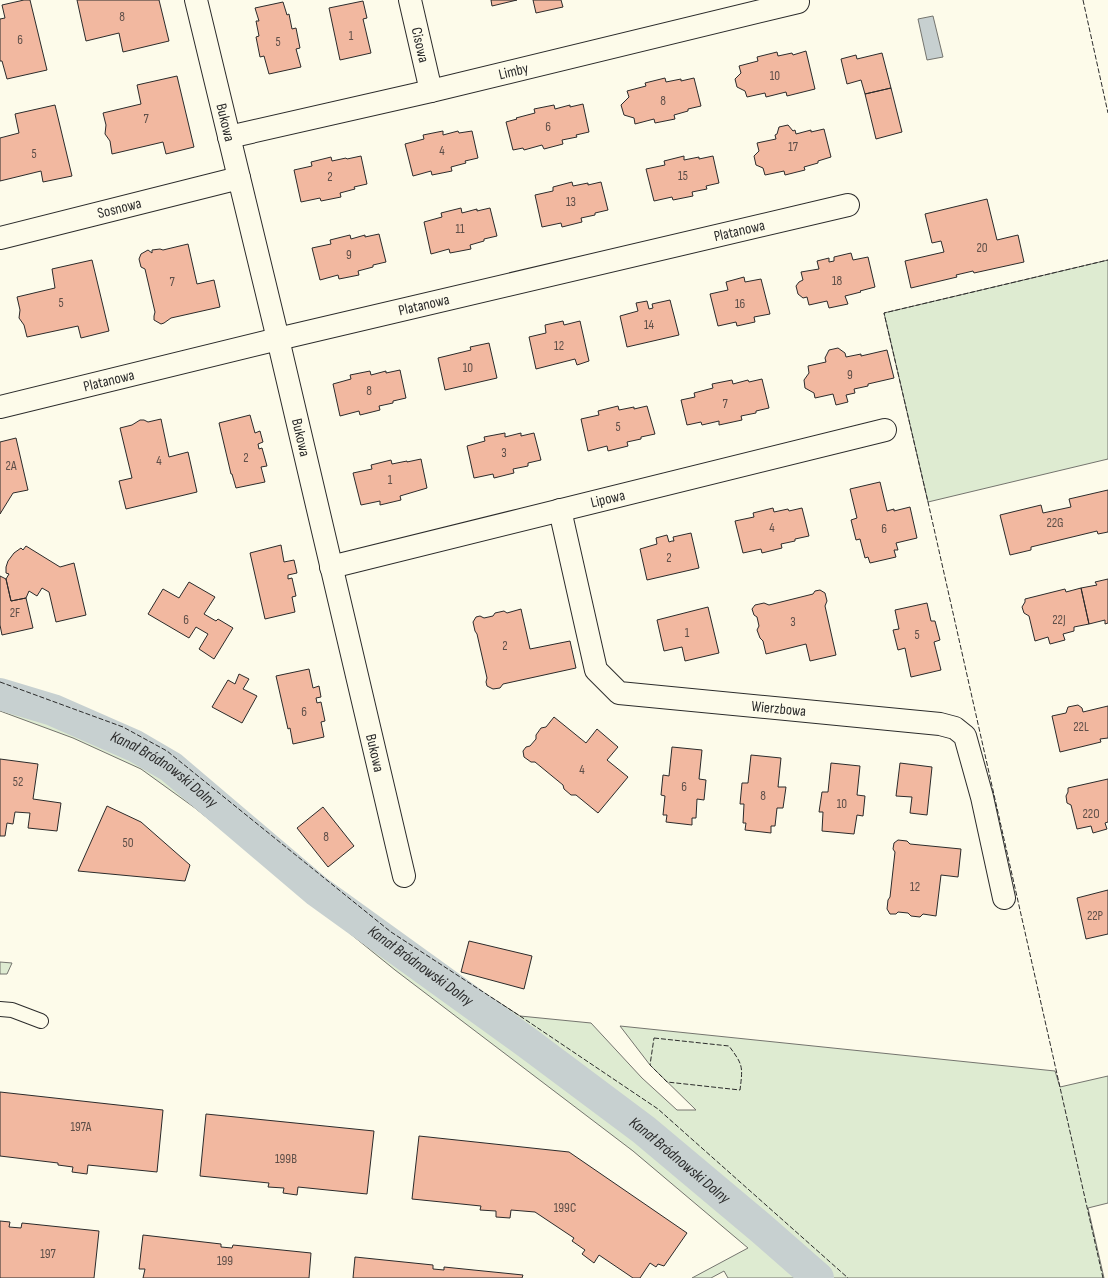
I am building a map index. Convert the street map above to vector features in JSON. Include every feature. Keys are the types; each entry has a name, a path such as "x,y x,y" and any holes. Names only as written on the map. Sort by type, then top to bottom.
{"street":[{"name":"Bukowa","path":"196,0 278,339 404,876"},
{"name":"Cisowa","path":"410,0 431,91"},
{"name":"Limby","path":"229,137 431,91 798,2"},
{"name":"Sosnowa","path":"0,238 239,178"},
{"name":"Platanowa","path":"0,406 848,205"},
{"name":"Lipowa","path":"331,567 885,430"},
{"name":"Wierzbowa","path":"560,510 596,670 619,693 940,724 955,728 965,736 982,797 1004,898"}],"lane":[{"path":"0,1009 12,1010 41,1021"}],"green space":[{"path":"1108,260 1108,459 928,502 884,313"},
{"path":"0,682 123,727 167,751 391,932 520,1016 591,1023 642,1078 677,1110 696,1110 650,1065 620,1026 1055,1071 1060,1087 1108,1076 1108,1203 1088,1208 1104,1278 728,1278 724,1271 711,1278 692,1278 748,1248 633,1151 395,970 195,808 141,769 73,738 0,711"},
{"path":"0,962 12,963 7,974 0,974"}],"shaded area":[{"path":"933,16 943,57 927,60 918,19"}],"building":[{"path":"30,0 47,70 7,79 2,61 0,61 0,19 5,18 2,5"},
{"path":"77,0 159,0 169,41 123,52 119,33 86,41"},
{"path":"491,0 517,0 492,6"},
{"path":"533,0 561,0 563,7 536,13"},
{"path":"363,1 367,18 363,19 371,53 340,60 329,8"},
{"path":"283,2 287,15 289,14 292,29 296,28 300,48 296,49 301,67 269,74 264,56 260,57 256,37 259,36 256,21 259,21 255,8"},
{"path":"806,51 815,89 787,96 786,92 766,97 765,93 747,97 745,91 737,87 735,79 741,73 739,66 758,61 757,57 777,52 778,56 792,53 793,55"},
{"path":"882,53 891,88 865,94 861,80 847,84 841,59 856,55 857,59"},
{"path":"177,76 194,147 166,154 163,142 112,154 110,141 105,134 106,125 103,113 141,104 137,85"},
{"path":"665,78 666,82 694,78 701,106 688,109 688,111 674,115 675,119 655,123 654,119 635,124 634,118 624,115 621,105 629,97 627,91 646,86 645,83"},
{"path":"891,88 902,132 876,139 865,94"},
{"path":"583,104 589,132 576,135 577,137 562,140 563,144 544,149 542,145 524,150 523,148 513,150 506,122 535,113 534,109 554,105 555,109 570,105 570,107"},
{"path":"55,105 72,176 43,182 41,171 0,181 0,138 19,133 15,114"},
{"path":"788,125 793,131 795,130 796,134 811,130 811,132 824,129 831,157 804,167 805,170 785,175 784,171 765,175 763,168 756,165 754,156 759,151 757,143 776,139 775,135 777,134 779,127"},
{"path":"443,131 443,135 458,131 459,133 472,131 478,158 465,161 466,163 451,167 452,171 432,175 431,171 413,176 405,144 424,139 423,135"},
{"path":"361,156 367,184 354,187 355,189 340,193 341,197 321,201 320,198 301,202 294,170 312,166 311,162 331,157 332,161"},
{"path":"684,156 684,160 713,156 719,183 706,186 707,189 692,192 693,196 673,200 672,197 654,201 646,169 665,165 664,161"},
{"path":"572,182 573,186 601,182 608,210 581,218 582,222 562,227 561,223 542,227 535,195 553,191 553,187"},
{"path":"987,199 997,240 1018,235 1024,262 974,273 973,271 956,275 957,277 911,288 905,261 944,252 941,241 932,243 925,214"},
{"path":"461,208 462,213 477,209 477,211 490,208 497,236 484,239 484,241 470,245 471,249 450,253 449,249 431,254 424,222 442,217 441,213"},
{"path":"379,234 386,262 358,271 359,275 339,279 338,275 320,280 312,248 331,244 330,240 350,235 351,239 365,235 365,237"},
{"path":"188,244 197,284 214,280 220,307 171,318 161,324 154,320 155,312 145,269 141,267 139,259 141,254 148,250 152,253 152,250 163,250"},
{"path":"851,253 853,260 868,257 875,287 845,296 848,304 829,308 827,301 809,305 807,297 803,298 798,294 796,286 803,280 801,272 819,269 817,261 829,258 829,262 834,261 834,257"},
{"path":"92,260 109,331 81,338 78,326 27,337 24,325 19,318 20,310 17,297 55,288 52,269"},
{"path":"744,277 745,282 761,279 770,314 754,317 755,322 737,326 736,322 718,326 710,294 728,290 726,282"},
{"path":"670,300 679,335 627,347 620,316 638,311 636,303 647,301 649,309 653,308 652,304"},
{"path":"563,321 564,325 580,321 589,361 577,365 575,359 536,369 529,337 546,333 545,325"},
{"path":"489,343 497,378 445,390 438,358 471,350 470,347"},
{"path":"838,348 845,353 846,357 861,354 861,356 887,350 894,378 854,389 855,393 846,395 848,402 836,405 833,394 815,398 814,393 805,388 804,380 809,373 808,366 826,362 825,358 829,350"},
{"path":"400,370 406,398 379,406 380,410 360,415 359,411 340,416 333,384 351,379 350,375 370,371 371,375 386,371 386,373"},
{"path":"762,379 769,408 756,411 756,413 741,416 742,420 719,425 719,421 702,425 701,422 687,425 681,400 695,397 694,393 713,388 712,384 732,380 733,384 748,380 749,382"},
{"path":"618,406 619,410 647,406 655,434 627,442 628,446 608,451 607,446 588,451 581,419 599,415 598,411"},
{"path":"250,415 255,433 260,431 263,442 258,444 259,449 262,448 267,466 261,467 265,482 236,488 231,474 219,423"},
{"path":"161,419 169,457 188,452 197,492 126,509 119,481 132,478 120,428 132,425 140,420 148,422"},
{"path":"505,433 505,437 521,433 521,436 534,433 541,460 528,463 528,466 513,469 514,473 494,478 493,474 474,478 467,446 485,441 484,437"},
{"path":"16,438 28,490 13,493 0,514 0,442"},
{"path":"421,459 427,488 400,496 401,500 380,505 380,501 361,505 353,473 372,469 371,465 391,460 392,464"},
{"path":"880,482 887,511 910,507 917,538 896,543 898,550 894,550 896,557 870,563 868,557 865,558 860,539 856,540 851,520 857,518 850,489"},
{"path":"1108,490 1108,532 1098,534 1097,531 1031,547 1031,550 1010,555 1000,515 1041,505 1043,513 1071,507 1069,499"},
{"path":"773,508 774,512 802,508 809,536 781,544 782,548 762,553 761,549 743,553 735,521 754,517 753,513"},
{"path":"691,533 699,568 647,580 640,549 657,544 656,538 667,535 669,542 674,541 673,537"},
{"path":"281,545 284,562 294,560 297,573 288,575 288,579 292,578 296,596 292,597 295,612 265,619 250,553"},
{"path":"26,546 60,567 74,563 86,615 56,622 49,592 42,588 37,596 29,591 26,598 11,601 6,579 9,574 6,573 6,567 8,561 14,553 21,548 23,550"},
{"path":"0,576 6,579 11,601 26,598 33,628 2,635 0,625"},
{"path":"1108,579 1108,623 1105,624 1105,620 1089,624 1081,588 1097,585 1095,582"},
{"path":"189,582 215,597 204,614 216,621 218,619 233,628 214,659 199,649 208,634 196,627 189,638 148,614 163,589 179,598"},
{"path":"1081,588 1089,624 1074,627 1074,631 1063,634 1065,640 1050,644 1048,637 1035,641 1029,616 1024,613 1022,607 1025,599 1065,589 1066,592"},
{"path":"820,590 825,593 827,601 825,606 836,655 810,661 806,644 766,654 763,641 757,630 759,626 757,617 754,615 752,609 755,605 764,603 769,605 813,594 815,591"},
{"path":"927,603 931,621 935,621 940,640 934,642 941,670 911,677 905,648 898,650 893,630 899,629 895,610"},
{"path":"708,607 719,653 685,661 682,647 664,651 657,620"},
{"path":"521,609 530,649 570,641 576,668 503,684 500,688 493,689 487,686 487,678 473,622 476,617 480,616 484,618 493,616 495,613 504,611 507,613"},
{"path":"309,669 313,688 319,686 321,697 316,698 317,703 321,702 325,721 321,722 324,737 293,744 290,728 288,729 276,676"},
{"path":"239,674 249,679 243,689 257,696 242,723 212,707 228,680 235,684"},
{"path":"1078,705 1082,708 1083,712 1108,706 1108,738 1100,739 1101,742 1060,752 1052,716 1066,713 1068,707"},
{"path":"554,717 586,743 597,729 618,747 607,760 628,777 598,813 576,795 571,795 564,789 563,785 535,762 531,762 524,757 523,751 526,747 530,746 536,739 536,735 541,728 546,727"},
{"path":"672,747 702,750 699,779 706,780 704,800 697,799 696,818 692,818 692,825 666,822 667,815 663,815 665,796 661,795 663,775 669,776"},
{"path":"751,755 781,758 778,787 786,787 783,808 777,808 775,826 771,826 771,833 745,830 746,823 743,823 744,804 740,804 742,783 748,783"},
{"path":"0,759 38,764 33,799 61,803 57,831 28,828 30,813 15,812 13,824 7,823 5,836 0,836"},
{"path":"831,763 860,766 857,795 865,796 863,816 857,815 854,834 822,831 823,812 819,812 822,792 828,792"},
{"path":"900,763 932,767 927,815 910,813 912,797 896,796"},
{"path":"1108,779 1108,822 1105,823 1107,829 1093,833 1091,826 1077,829 1071,805 1067,803 1066,796 1068,788"},
{"path":"107,806 141,822 190,865 185,881 78,871"},
{"path":"323,807 354,846 328,867 297,828"},
{"path":"898,840 907,841 910,844 961,849 958,877 941,875 936,916 923,914 920,917 911,916 908,913 898,912 896,914 890,914 887,909 888,900 890,897 895,852 893,849 894,843"},
{"path":"1108,890 1108,934 1086,939 1077,898"},
{"path":"469,941 532,956 524,989 461,972"},
{"path":"0,1092 163,1110 157,1172 88,1165 87,1174 72,1172 73,1167 58,1165 58,1163 0,1156"},
{"path":"206,1114 374,1131 367,1194 298,1187 297,1195 283,1193 284,1188 268,1187 269,1183 200,1176"},
{"path":"419,1136 569,1152 687,1233 664,1266 658,1264 656,1267 650,1263 640,1278 633,1278 599,1255 594,1263 582,1254 585,1250 572,1241 574,1238 535,1212 511,1210 510,1218 496,1217 496,1211 480,1210 481,1206 412,1199"},
{"path":"0,1221 10,1222 9,1227 21,1228 22,1223 99,1231 94,1278 0,1278"},
{"path":"143,1235 221,1244 221,1247 232,1248 233,1245 311,1253 309,1278 143,1278 145,1269 139,1269"},
{"path":"355,1257 433,1265 433,1269 444,1270 444,1267 523,1275 522,1278 353,1278"}],"waterway":[{"name":"Kanał Bródnowski Dolny","path":"0,694 53,710 135,746 171,767 317,891 529,1044 644,1130 818,1278"}],"fence":[{"path":"1083,0 1108,113"},
{"path":"1103,1278 884,313 1108,260"},
{"path":"0,682 123,727 167,751 391,932 520,1016 658,1109 848,1278"},
{"path":"654,1038 729,1046 741,1066 742,1076 740,1090 667,1082 650,1065 654,1038"}]}
